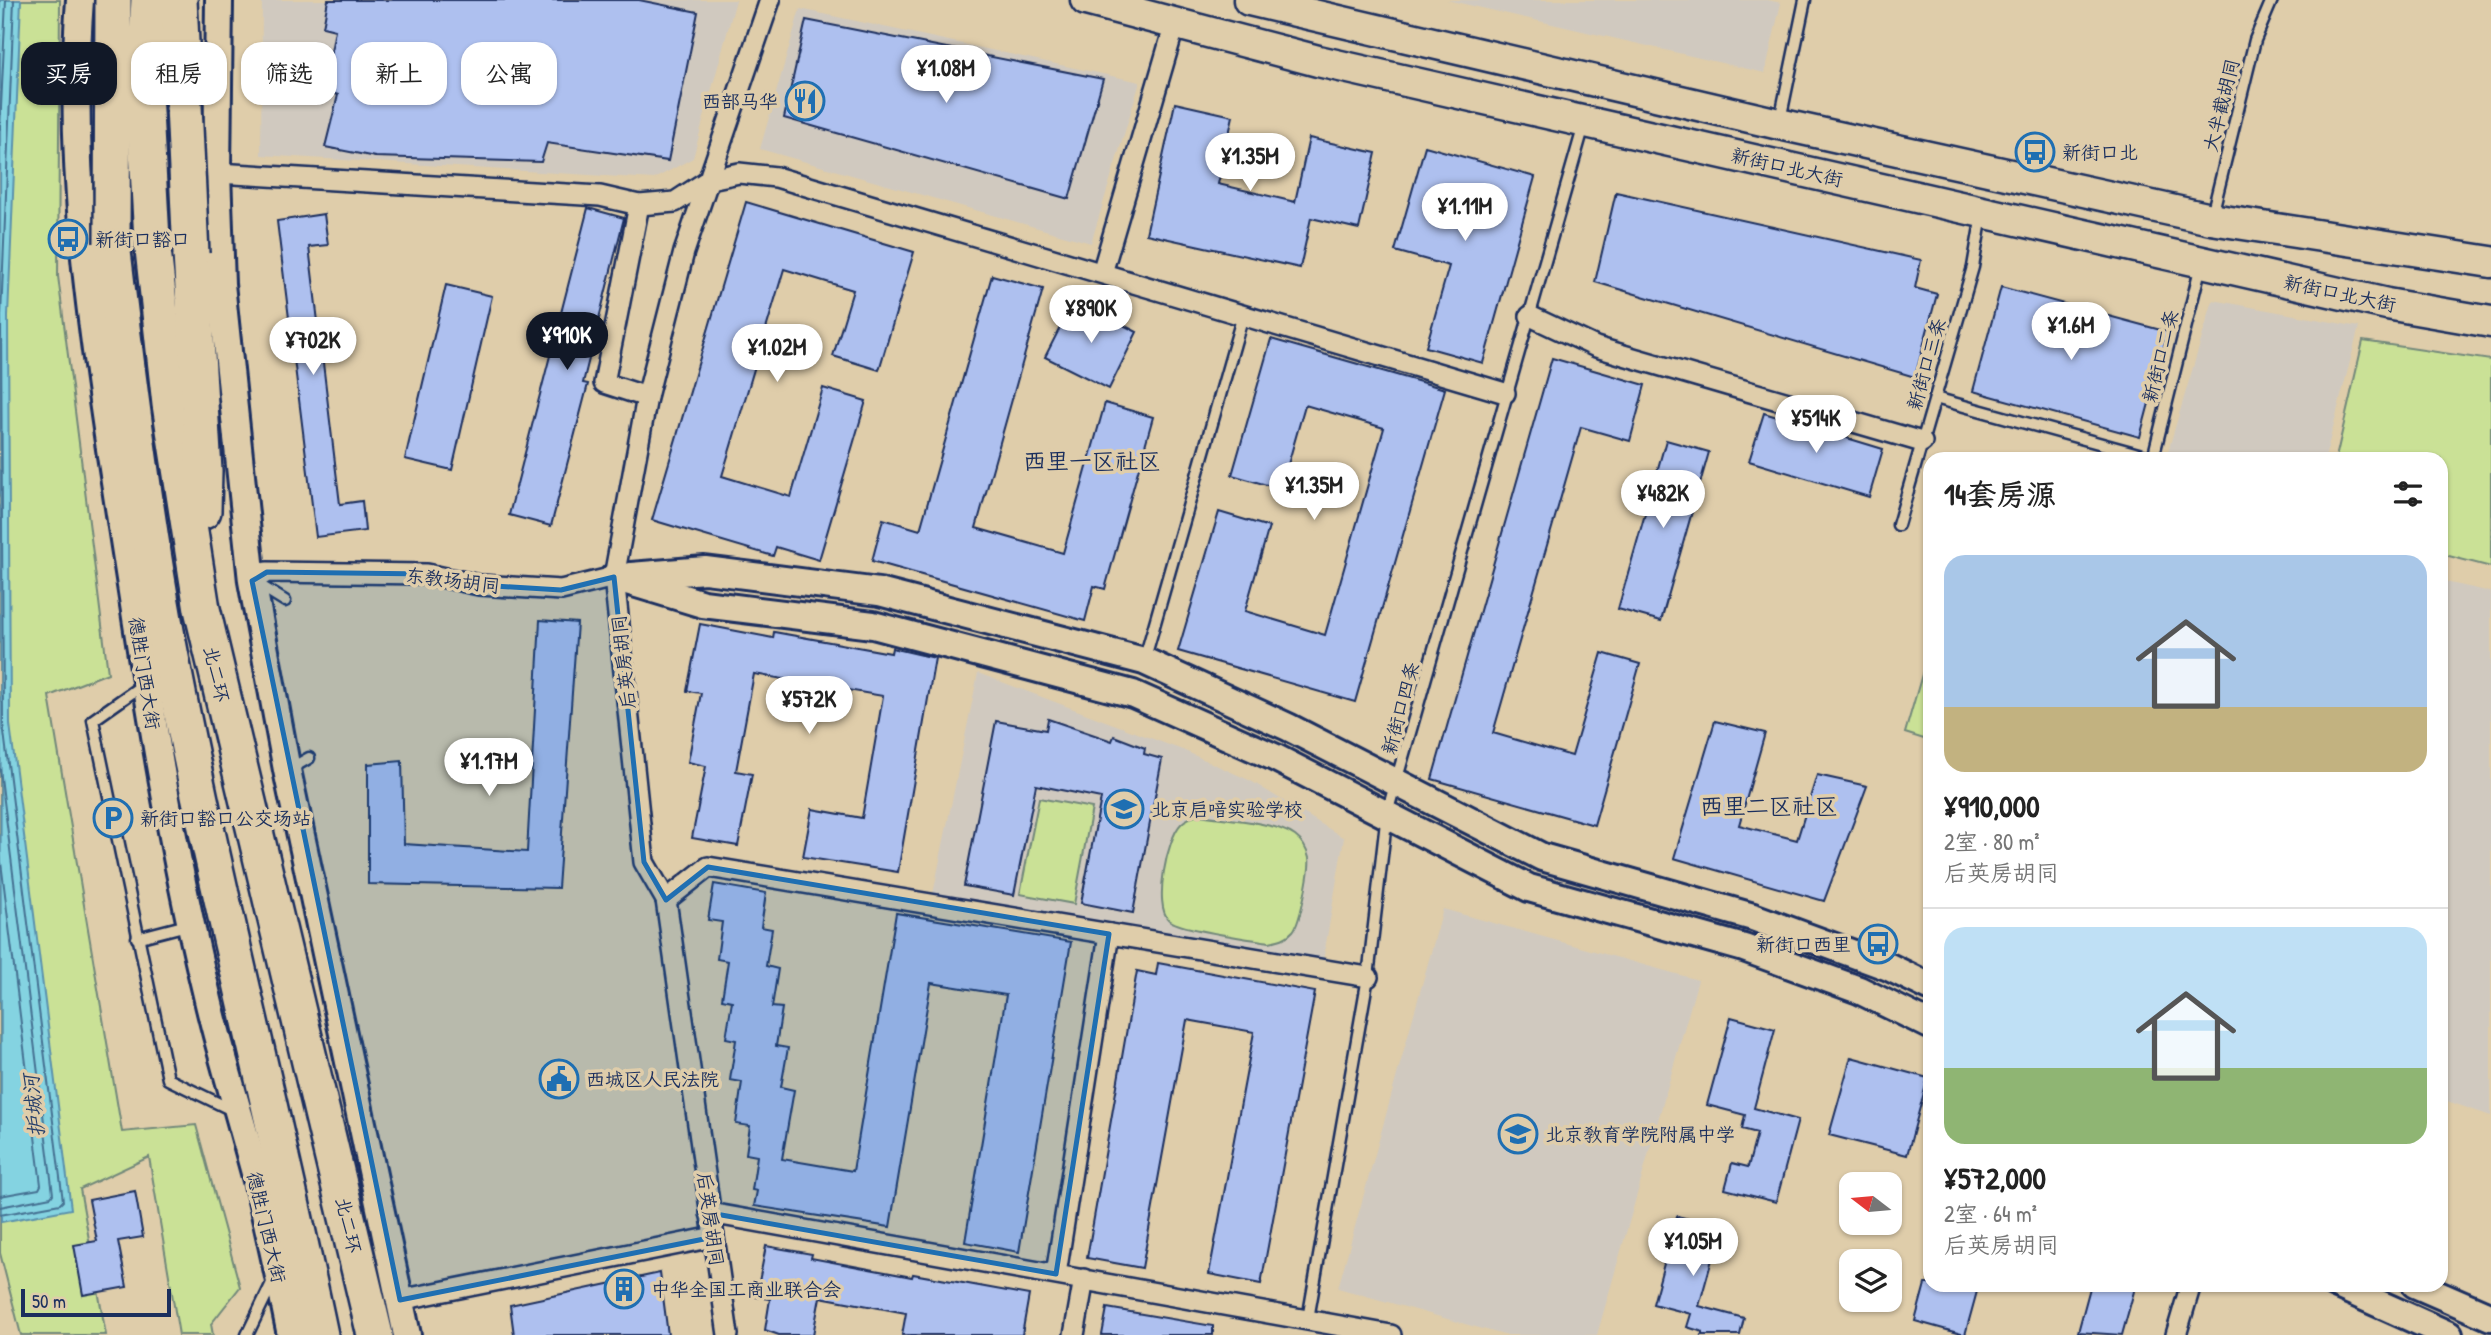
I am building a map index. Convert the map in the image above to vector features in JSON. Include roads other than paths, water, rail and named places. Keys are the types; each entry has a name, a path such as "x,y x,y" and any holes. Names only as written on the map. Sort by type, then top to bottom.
{"highway":[{"name":"北二环","path":"113,0 112,243 130,403 166,630 213,859 320,1335"},
{"name":"北二环","path":"149,0 144,94 152,240 170,404 202,609 375,1335"},
{"path":"179,0 204,471 202,609"}],"main road":[{"name":"新街口北大街","path":"1086,0 1318,61 2388,304 2491,322"},
{"name":"新街口北大街","path":"1249,0 1779,124 2211,219 2491,261"}],"street":[{"name":"德胜门西大街","path":"80,0 77,38 78,174 96,359 145,684 191,924 237,1113 253,1163 291,1335"},
{"path":"219,0 217,173 222,284 252,582 298,764 407,1335"},
{"name":"后英房胡同","path":"728,1335 666,900 644,862 614,577 647,397 684,252 770,0"},
{"path":"1102,274 1175,24"},
{"path":"78,174 217,173 600,197 639,205 676,202 710,179 739,173 776,177 1505,393"},
{"path":"639,205 604,383 647,397"},
{"path":"1530,316 1596,347 1922,442"},
{"path":"614,577 705,570 879,592 1144,661 1398,782 1542,857 1753,917 1889,967 1923,984"},
{"name":"东教场胡同","path":"252,582 267,572 427,574 479,585 561,590 614,577"},
{"path":"614,577 703,604 873,625 1133,694 1274,757 1529,888 1744,948 1859,990 1923,1022"},
{"path":"666,900 708,867 1368,976"},
{"path":"1056,1274 1109,933"},
{"path":"710,1213 1391,1335"},
{"path":"400,1300 714,1237"},
{"path":"1074,1335 1084,1279"},
{"path":"2176,1335 2189,1292"},
{"path":"2353,1292 2449,1335"},
{"path":"2433,1292 2491,1317"}],"lane":[{"path":"1779,124 1805,0"},
{"name":"大半截胡同","path":"2211,219 2255,40 2272,0"},
{"name":"新街口四条","path":"1308,1319 1368,976 1387,813 1585,120"},
{"name":"新街口三条","path":"1898,525 1973,267 1983,212"},
{"name":"新街口二条","path":"2154,452 2202,262"},
{"path":"1144,661 1242,315"},
{"path":"1935,398 2131,452"},
{"path":"252,582 285,601"},
{"path":"145,684 93,720 137,937 168,1079 237,1113"},
{"path":"137,937 191,924"},
{"path":"247,1335 278,1272"}],"water":[{"name":"护城河","path":"0,0 21,0 8,316 10,724 71,1209 1,1222"}],"place":[{"name":"西部马华","path":"805,101"},
{"name":"新街口北","path":"2035,152"},
{"name":"新街口豁口","path":"68,239"},
{"name":"北京启喑实验学校","path":"1124,809"},
{"name":"新街口豁口公交场站","path":"113,818"},
{"name":"新街口西里","path":"1878,944"},
{"name":"西城区人民法院","path":"559,1079"},
{"name":"北京教育学院附属中学","path":"1518,1134"},
{"name":"中华全国工商业联合会","path":"624,1289"}],"district":[{"name":"西里一区社区","path":"1092,461"},
{"name":"西里二区社区","path":"1769,806"}]}
